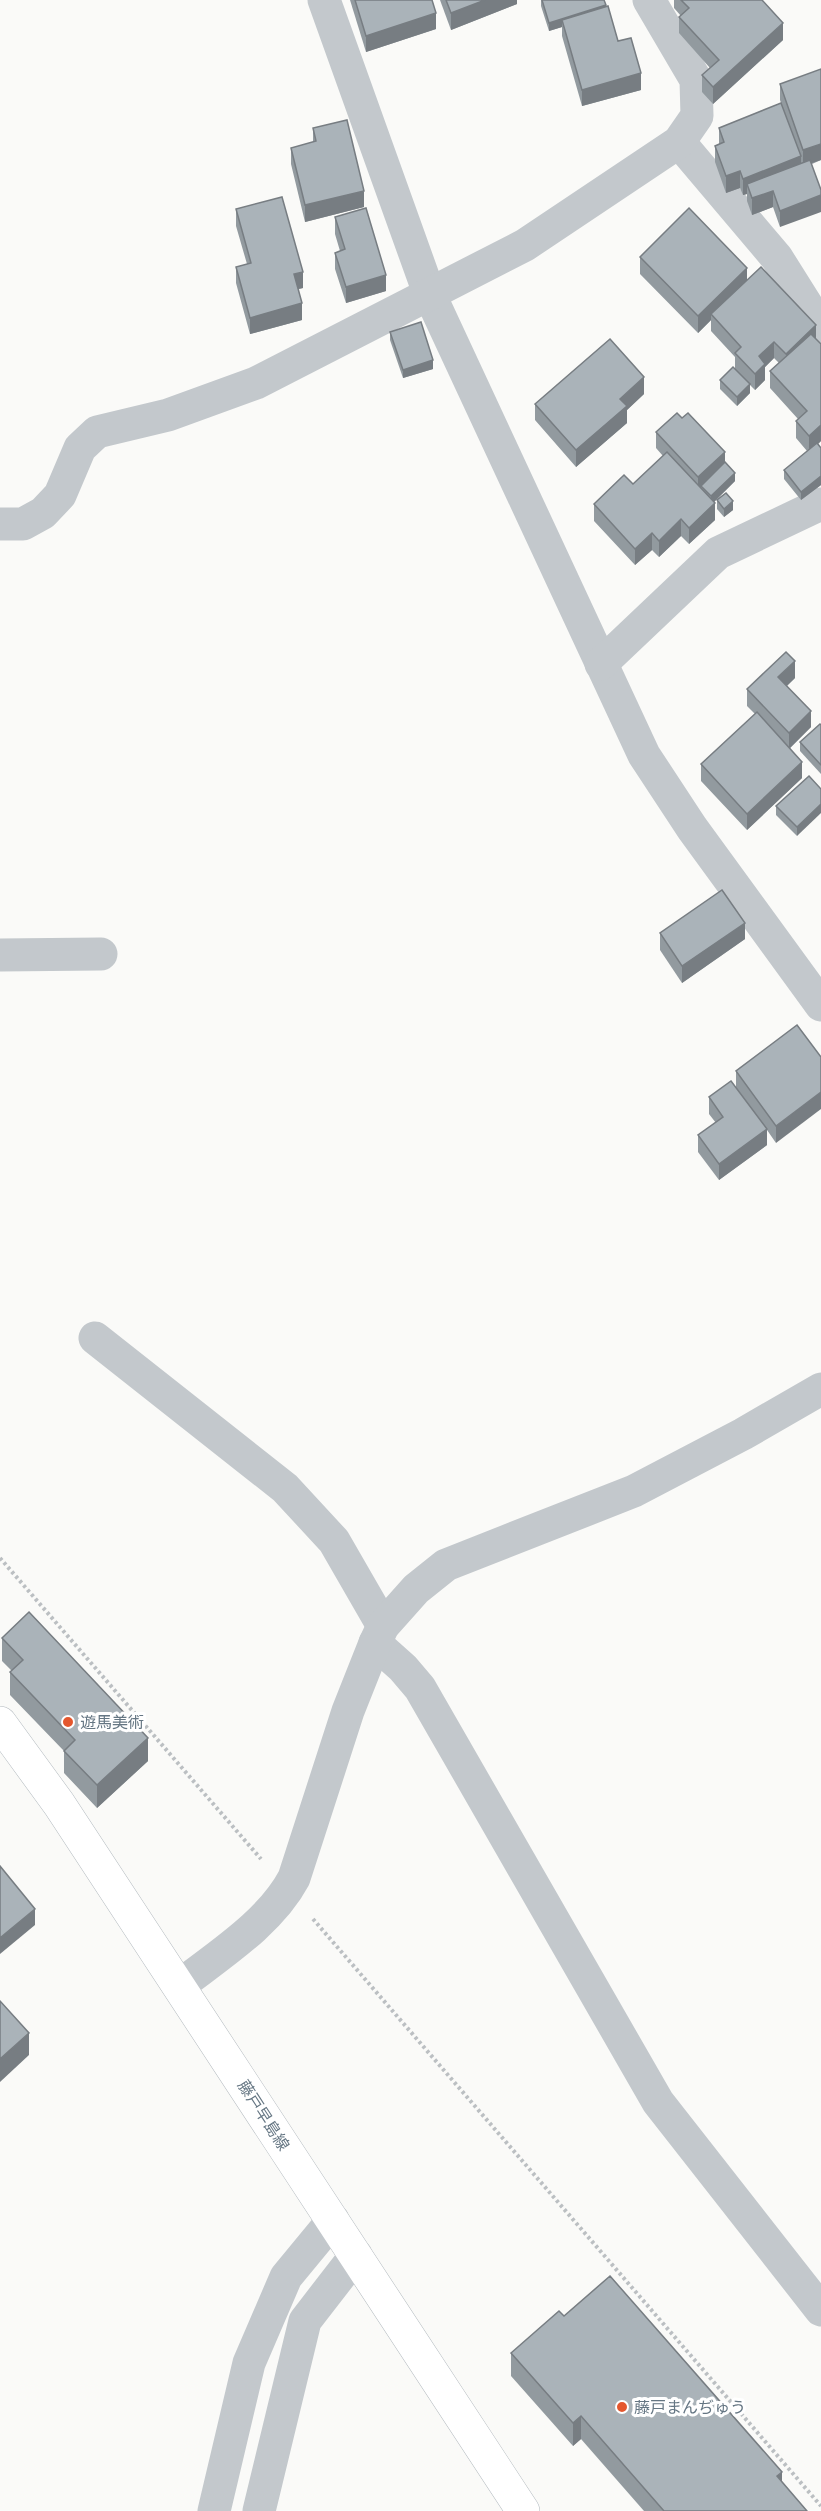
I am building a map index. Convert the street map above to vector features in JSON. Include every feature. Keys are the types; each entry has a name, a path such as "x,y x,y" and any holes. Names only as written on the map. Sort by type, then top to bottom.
{"main road":[{"name":"藤戸早島線","path":"0,1723 59,1804 523,2511"}],"street":[{"path":"324,0 429,293 644,755 692,828 821,1005"},
{"path":"0,524 23,524 43,513 60,495 81,448 97,432 168,415 256,383 525,245 679,142 697,116 696,80 649,0"},
{"path":"679,142 777,258 821,328"},
{"path":"602,664 718,553 821,504"},
{"path":"0,955 101,954"},
{"path":"95,1338 285,1488 334,1541 379,1635 420,1688 658,2102 821,2310"},
{"path":"179,1986 254,1927 288,1890 294,1878 348,1711 379,1635 416,1589 446,1565 634,1491 821,1389"},
{"path":"214,2511 249,2363 286,2277 333,2220"},
{"path":"259,2511 305,2321 356,2255"}],"path":[{"path":"0,1558 821,2506"}],"building":[{"path":"355,0 432,0 436,13 366,36"},
{"path":"446,0 485,0 451,13"},
{"path":"542,0 604,0 606,5 549,23"},
{"path":"681,0 762,0 783,23 713,87 702,75 719,60 679,17 689,8"},
{"path":"608,6 618,41 631,38 641,73 582,90 562,20"},
{"path":"821,69 821,144 803,150 780,84"},
{"path":"781,103 801,156 743,179 740,171 726,176 715,146 724,142 719,128"},
{"path":"347,120 364,191 305,205 291,148 316,141 313,128"},
{"path":"810,160 821,195 780,211 773,191 752,198 747,184"},
{"path":"282,197 303,272 294,274 302,303 250,318 236,267 251,263 236,209"},
{"path":"366,208 386,275 346,287 335,253 345,249 335,217"},
{"path":"689,208 747,268 698,316 640,257"},
{"path":"761,267 816,325 786,354 774,342 759,356 765,364 755,374 735,353 741,347 711,314"},
{"path":"421,322 433,360 403,370 390,332"},
{"path":"811,334 821,344 821,425 809,436 796,421 807,411 770,371"},
{"path":"610,339 644,377 620,399 627,406 576,450 535,404"},
{"path":"733,367 750,384 737,397 720,380"},
{"path":"677,413 682,418 688,413 725,452 698,477 656,432"},
{"path":"817,443 821,448 821,476 801,492 784,470"},
{"path":"667,452 715,503 689,528 681,519 659,541 652,533 635,549 594,504 624,475 633,484"},
{"path":"725,462 735,473 711,496 701,486"},
{"path":"726,493 733,501 724,509 717,500"},
{"path":"786,652 795,661 778,677 811,711 789,733 747,689"},
{"path":"757,712 802,762 747,814 701,764"},
{"path":"821,725 821,765 800,742"},
{"path":"809,776 821,789 821,804 797,827 776,806"},
{"path":"722,890 745,923 682,966 660,933"},
{"path":"797,1025 821,1057 821,1092 776,1126 736,1071"},
{"path":"731,1081 767,1129 719,1164 698,1135 723,1117 709,1097"},
{"path":"29,1612 148,1738 97,1785 64,1751 75,1740 10,1672 23,1660 2,1638"},
{"path":"0,1866 35,1909 0,1938"},
{"path":"0,2001 29,2033 0,2059"},
{"name":"藤戸まんぢゅう","path":"610,2276 782,2472 777,2476 807,2511 664,2511 581,2416 573,2423 511,2353 559,2311 564,2316"}],"place":[{"name":"遊馬美術","path":"68,1722"},
{"name":"藤戸まんぢゅう","path":"622,2407"}]}
